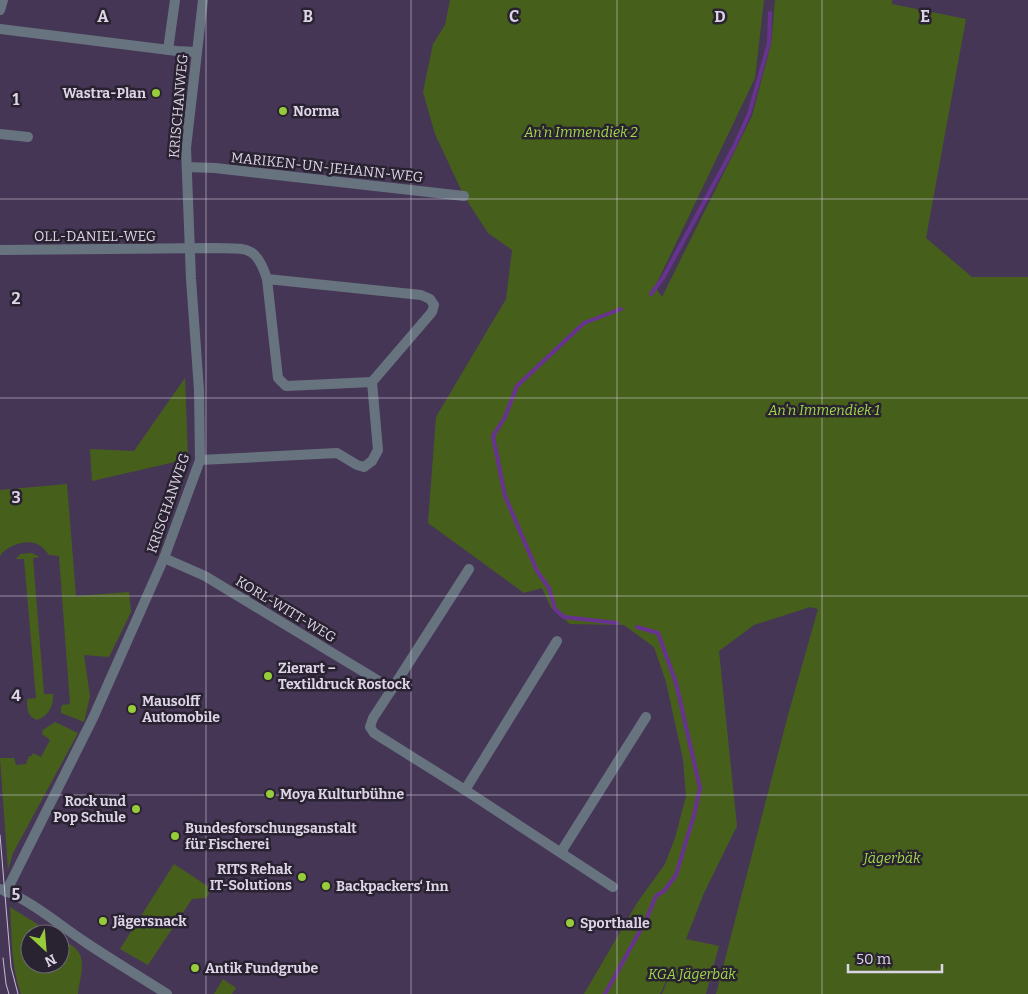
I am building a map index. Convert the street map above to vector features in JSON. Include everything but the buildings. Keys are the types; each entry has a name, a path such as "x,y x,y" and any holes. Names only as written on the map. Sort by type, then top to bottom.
{"street":[{"path":"0,10 3,0"},
{"path":"168,50 175,0"},
{"name":"KRISCHANWEG","path":"3,890 93,718 164,558 200,460 199,390 191,280 186,148 203,0"},
{"path":"0,29 196,52"},
{"path":"0,134 28,137"},
{"name":"MARIKEN-UN-JEHANN-WEG","path":"186,167 224,169 464,196"},
{"name":"OLL-DANIEL-WEG","path":"0,250 244,249 254,253 262,262 267,279 278,378 286,386 372,382"},
{"path":"200,460 337,453 364,467 372,461 378,450 372,382 432,312 434,305 430,299 421,295 267,279"},
{"name":"KORL-WITT-WEG","path":"164,558 205,576 392,689"},
{"path":"469,569 392,689 370,727 374,733 613,887"},
{"path":"465,790 557,641"},
{"path":"561,852 646,717"},
{"path":"3,890 48,916 167,994"}],"green space":[{"path":"450,0 764,0 755,78 655,287 662,297 752,116 771,44 775,0 892,0 892,4 966,19 926,238 972,277 1028,277 1028,994 716,994 788,715 818,609 810,607 754,625 719,651 737,826 704,893 686,939 719,946 706,994 662,994 673,967 660,994 584,994 637,903 665,864 675,838 686,796 683,759 666,682 654,647 624,625 570,624 551,608 542,588 524,593 428,523 436,417 506,299 512,250 488,233 464,196 435,134 423,92 433,44 445,25"},
{"path":"185,378 188,459 92,481 90,449 134,451"},
{"path":"67,484 76,596 129,592 131,612 109,657 84,655 90,696 84,722 61,713 62,705 70,704 59,556 49,555 39,545 27,542 11,546 0,556 0,490"},
{"path":"32,553 40,557 33,558 44,694 53,694 50,710 37,720 29,714 27,699 36,698 24,559 16,559 20,554"},
{"path":"55,722 78,733 13,853 8,870 0,758 14,758 16,765 26,764 29,756 32,756 33,753 41,757 50,740 42,734 43,730"},
{"path":"174,864 212,889 206,898 192,899 148,965 120,949"},
{"path":"10,907 37,924 20,924 20,974 70,974 71,945 77,950 82,960 78,994 21,994 14,962"},
{"path":"223,979 236,988 232,994 214,994"}],"waterway":[{"path":"651,294 663,278 734,147 749,114 769,43 770,13"},
{"path":"617,623 564,617 555,609 549,588 537,571 505,496 493,436 505,417 517,386 584,323 621,309"},
{"path":"605,994 646,920 656,896 664,891 676,875 700,788 676,683 658,633 637,627"}],"tram line":[{"path":"0,835 11,967 18,994"},
{"path":"3,958 9,994"}],"place":[{"name":"Wastra-Plan","path":"156,93"},
{"name":"Norma","path":"283,111"},
{"name":"Zierart – Textildruck Rostock","path":"268,676"},
{"name":"Mausolff Automobile","path":"132,709"},
{"name":"Moya Kulturbühne","path":"270,794"},
{"name":"Rock und Pop Schule","path":"136,809"},
{"name":"Bundesforschungsanstalt für Fischerei","path":"175,836"},
{"name":"RITS Rehak IT-Solutions","path":"302,877"},
{"name":"Backpackers‘ Inn","path":"326,886"},
{"name":"Jägersnack","path":"103,921"},
{"name":"Sporthalle","path":"570,923"},
{"name":"Antik Fundgrube","path":"195,968"}],"park label":[{"name":"An'n Immendiek 2","path":"581,132"},
{"name":"An'n Immendiek 1","path":"824,410"},
{"name":"Jägerbäk","path":"892,858"},
{"name":"KGA Jägerbäk","path":"692,974"}]}
